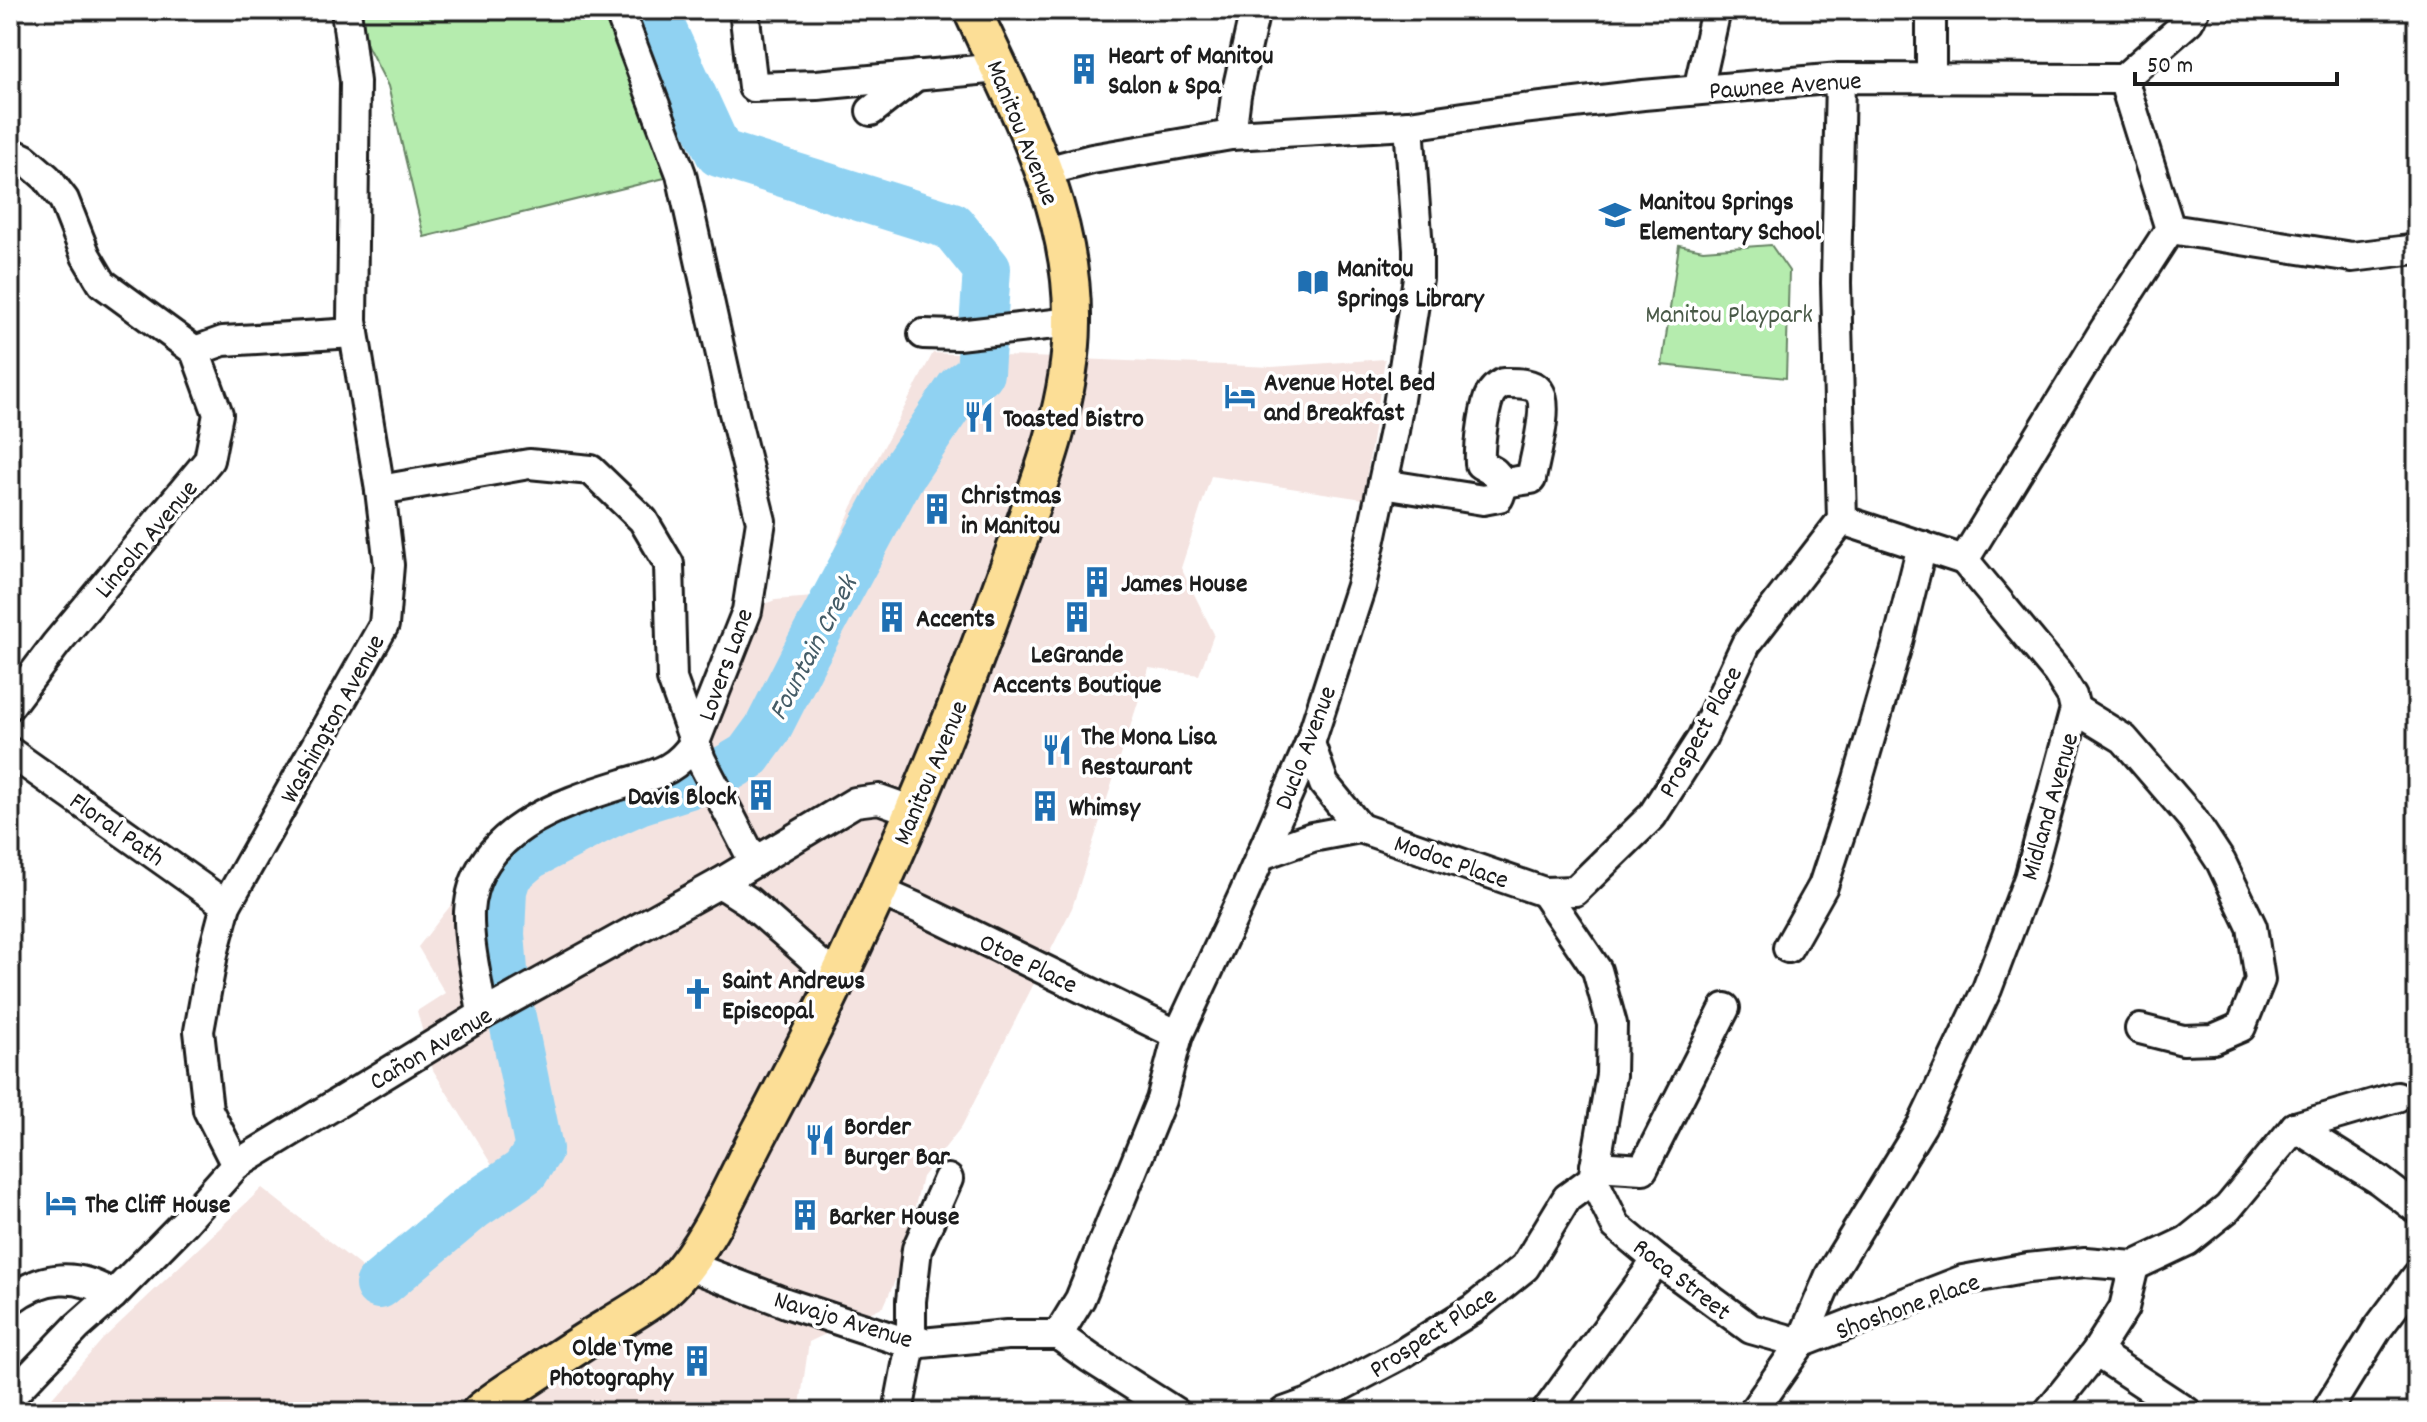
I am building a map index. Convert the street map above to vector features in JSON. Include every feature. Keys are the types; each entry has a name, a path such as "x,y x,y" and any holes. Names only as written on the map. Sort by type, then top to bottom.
{"main road":[{"name":"Manitou Avenue","path":"480,1412 653,1299 687,1265 712,1224 838,980 943,741 993,613 1042,473 1066,391 1072,322 1064,238 1046,171 972,10"}],"street":[{"name":"Washington Avenue","path":"236,1165 208,1110 199,1031 213,954 226,905 384,625 389,565 352,321 355,82 346,10"},
{"name":"Lovers Lane","path":"488,1012 471,942 469,912 481,866 495,849 533,818 611,787 670,769 689,751 747,611 761,521 681,174 619,10"},
{"path":"744,10 753,87 817,85 999,68"},
{"path":"1231,135 1236,95 1255,10"},
{"path":"1698,90 1716,10"},
{"path":"1931,10 1931,78"},
{"path":"2170,229 2123,79 2189,21 2194,10"},
{"path":"871,111 917,75"},
{"path":"1840,78 1836,283 1842,520 1964,560 2103,332 2170,229"},
{"name":"Pawnee Avenue","path":"1046,171 1092,159 1231,135 1409,125 1698,90 1840,78 2123,79"},
{"name":"Duclo Avenue","path":"1058,1335 1080,1299 1161,1100 1178,1035 1310,743 1361,586 1394,431 1418,278 1409,125"},
{"path":"10,152 25,159 47,178 64,200 86,256 102,283 195,351 223,341 354,333"},
{"path":"2170,229 2352,257 2417,249"},
{"path":"923,334 958,335 1072,322"},
{"name":"Lincoln Avenue","path":"10,705 56,644 209,460 218,414 195,351"},
{"path":"380,490 529,464 591,470 643,520 669,564 672,679 712,780 754,862"},
{"path":"1383,484 1483,500 1499,497 1504,483"},
{"name":"Prospect Place","path":"1544,892 1575,891 1652,816 1702,738 1746,644 1842,520"},
{"path":"1788,948 1823,886 1898,642 1922,546"},
{"name":"Midland Avenue","path":"1753,1412 1801,1343 1830,1275 1922,1125 1987,989 2029,878 2075,709 2072,696 2057,672 1964,560"},
{"path":"2075,709 2124,739 2192,818 2221,862 2252,927 2260,980 2241,1027 2213,1039 2183,1040 2140,1029"},
{"name":"Modoc Place","path":"1310,743 1324,784 1360,828"},
{"name":"Floral Path","path":"10,752 226,905"},
{"name":"Cañon Avenue","path":"10,1397 186,1221 236,1165 488,1012 720,883 855,802 879,799 913,811"},
{"name":"Modoc Place","path":"1261,855 1312,837 1360,828 1544,892"},
{"path":"720,883 748,901 838,980"},
{"name":"Otoe Place","path":"879,891 1178,1035"},
{"path":"1544,892 1597,970 1612,1024 1611,1075 1594,1173 1643,1169 1725,1008"},
{"path":"2295,1127 2397,1097"},
{"path":"2295,1127 2379,1180 2417,1209"},
{"name":"Shoshone Place","path":"1801,1343 1963,1280 2085,1262 2134,1266 2187,1241 2228,1208 2295,1127"},
{"name":"Prospect Place","path":"1284,1412 1309,1403 1400,1355 1473,1309 1525,1267 1567,1198 1594,1173"},
{"name":"Roca Street","path":"1594,1173 1616,1226 1657,1260 1751,1329 1801,1343"},
{"path":"898,1412 911,1344 911,1301 917,1249 948,1179"},
{"path":"1546,1412 1657,1260"},
{"name":"Navajo Avenue","path":"687,1265 786,1303 911,1344 1007,1335 1058,1335"},
{"path":"2048,1412 2096,1352 2124,1308 2134,1266"},
{"path":"2326,1412 2378,1328 2417,1276"},
{"path":"10,1300 26,1288 59,1279 93,1283 113,1295"},
{"path":"1058,1335 1175,1412"},
{"path":"2096,1352 2187,1412"}],"shaded area":[{"path":"933,353 1272,367 1385,359 1363,499 1211,476 1181,568 1214,634 1199,675 1149,668 1072,908 962,1126 922,1177 900,1269 884,1306 809,1342 799,1412 39,1412 103,1339 262,1188 369,1273 495,1170 433,1070 417,1011 445,993 418,947 495,849 670,769 747,611 775,600 814,597 852,507"}],"green space":[{"path":"349,10 619,10 681,174 424,237 388,86"},
{"name":"Manitou Playpark","path":"1679,245 1703,250 1771,245 1789,271 1786,378 1662,365"}],"waterway":[{"name":"Fountain Creek","path":"379,1285 472,1207 525,1171 539,1149 505,983 501,934 503,890 508,874 529,856 606,816 639,801 711,778 748,756 767,730 900,477 960,388 980,373 987,269 952,226 719,153 661,26 660,10"}],"place":[{"name":"Heart of Manitou Salon & Spa","path":"1084,69"},
{"name":"Manitou Springs Elementary School","path":"1615,215"},
{"name":"Manitou Springs Library","path":"1313,282"},
{"name":"Avenue Hotel Bed and Breakfast","path":"1240,396"},
{"name":"Toasted Bistro","path":"979,417"},
{"name":"Christmas in Manitou","path":"937,509"},
{"name":"James House","path":"1097,582"},
{"name":"Accents","path":"892,617"},
{"name":"LeGrande Accents Boutique","path":"1077,617"},
{"name":"The Mona Lisa Restaurant","path":"1057,750"},
{"name":"Davis Block","path":"761,795"},
{"name":"Whimsy","path":"1045,806"},
{"name":"Saint Andrews Episcopal","path":"698,994"},
{"name":"Border Burger Bar","path":"820,1140"},
{"name":"The Cliff House","path":"61,1203"},
{"name":"Barker House","path":"805,1215"},
{"name":"Olde Tyme Photography","path":"697,1361"}]}
